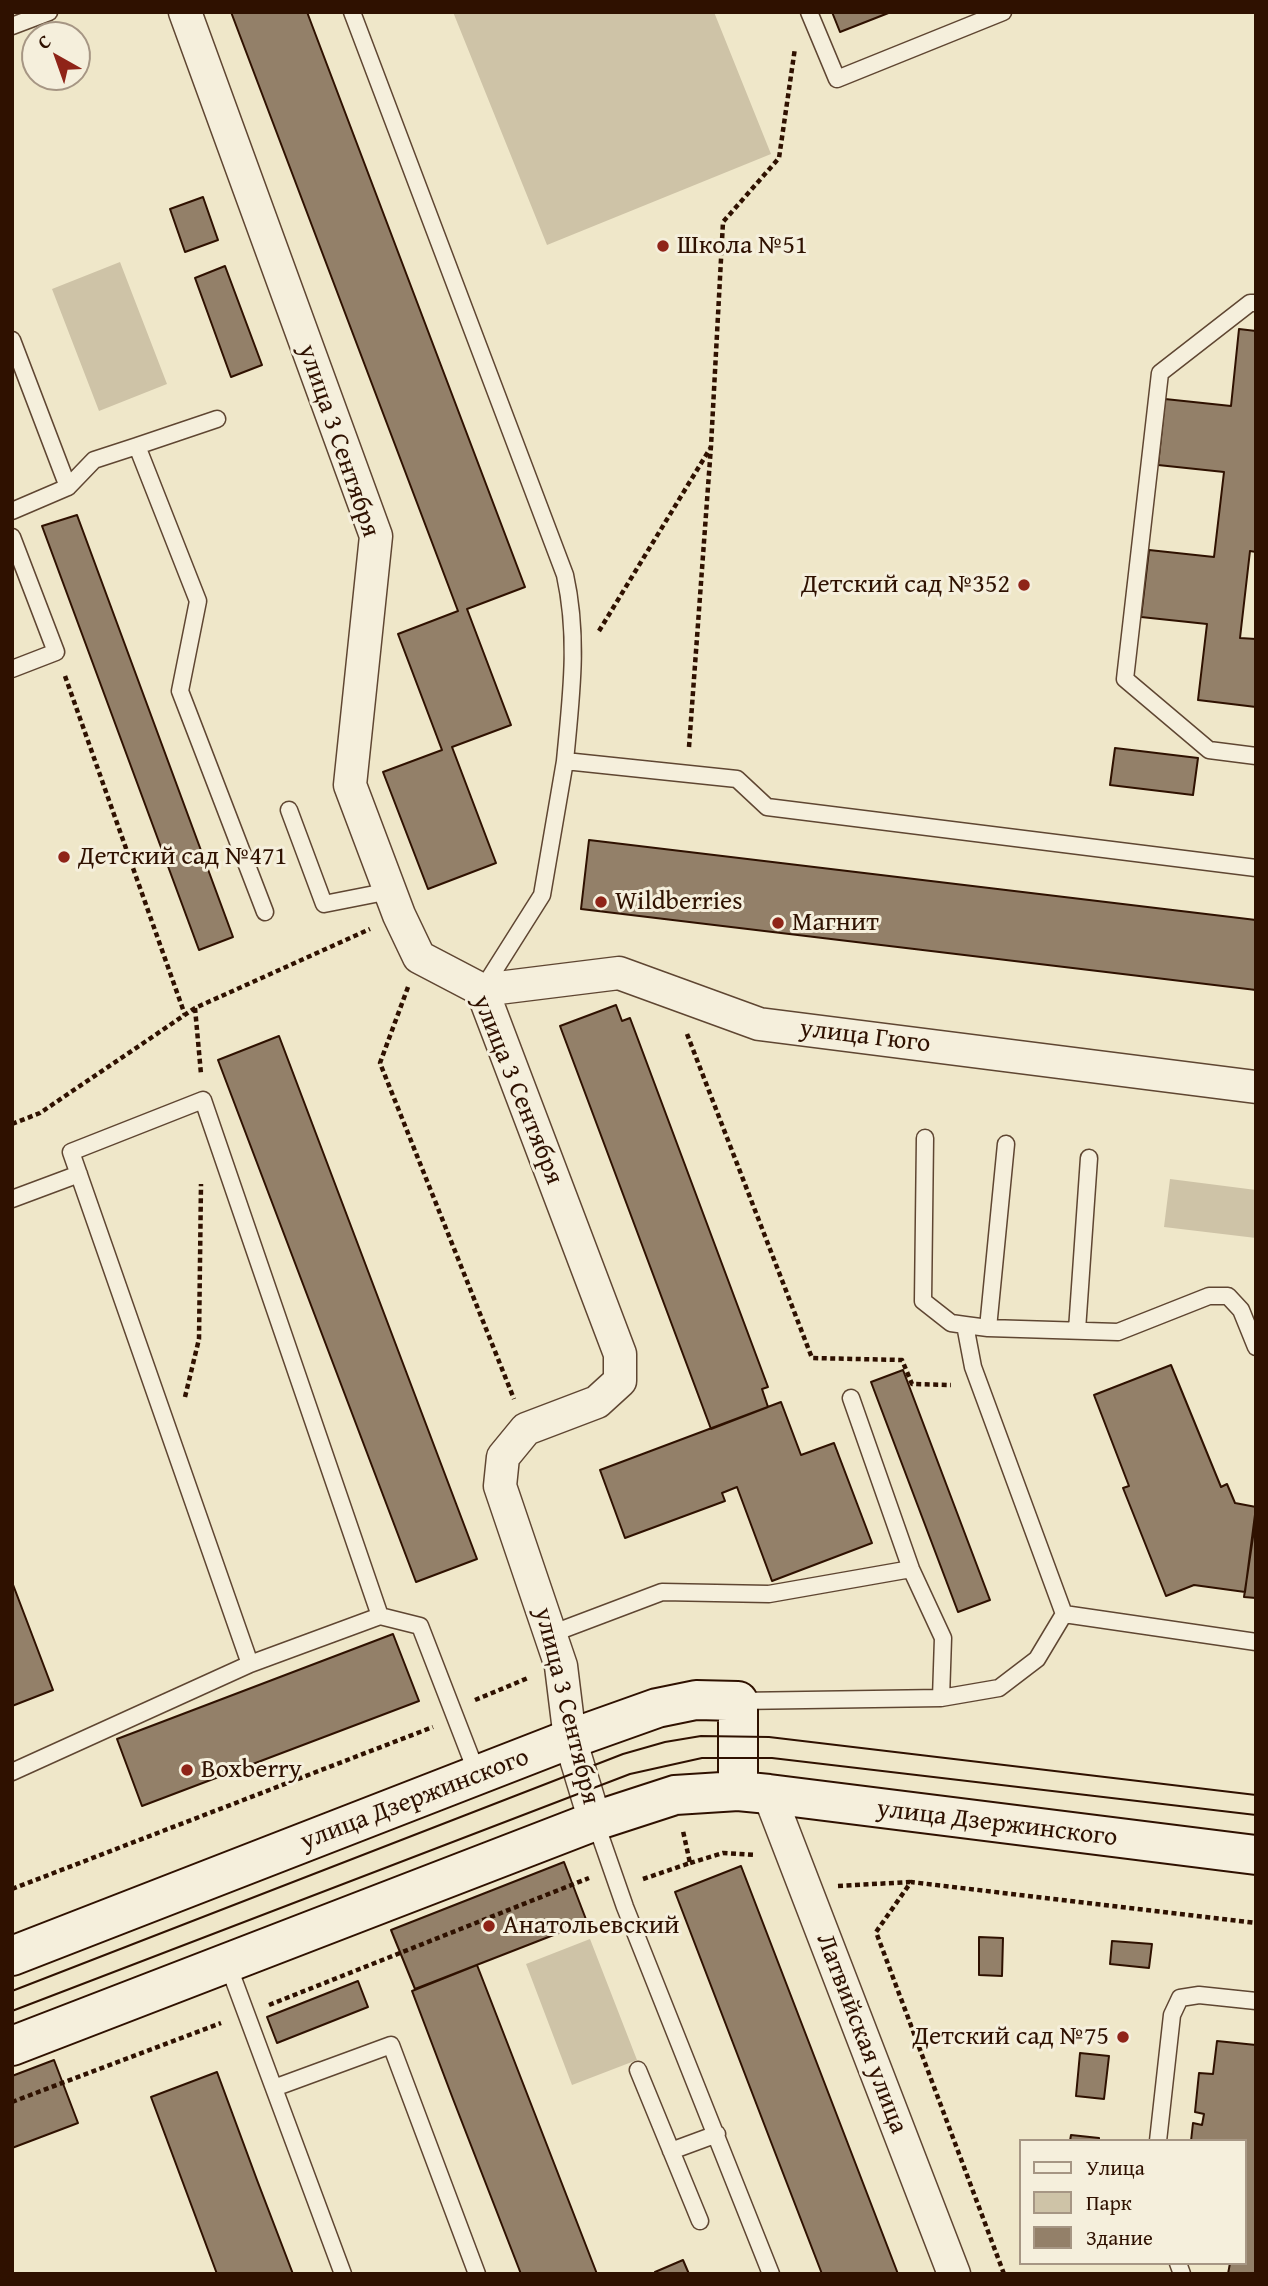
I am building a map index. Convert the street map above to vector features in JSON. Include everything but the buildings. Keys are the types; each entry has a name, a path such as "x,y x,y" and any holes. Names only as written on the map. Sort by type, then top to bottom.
{"main road":[{"name":"улица Дзержинского","path":"12,1956 570,1739 657,1708 696,1700 738,1701"},
{"path":"738,1701 753,1793"},
{"name":"улица Дзержинского","path":"12,2046 595,1821 675,1795 753,1793 1256,1855"}],"street":[{"name":"улица 3 Сентября","path":"186,12 376,536 350,785 395,903 419,957 482,989 620,1354 620,1381 597,1402 526,1429 503,1457 500,1486 561,1666 570,1739 595,1821"},
{"name":"улица Гюго","path":"482,989 619,973 758,1024 1256,1087"},
{"name":"Латвийская улица","path":"753,1793 954,2274"}],"lane":[{"path":"12,26 49,12"},
{"path":"352,12 565,575 572,608 573,674 565,761 542,895 482,989"},
{"path":"809,12 837,79 1003,12"},
{"path":"1256,303 1250,303 1160,373 1125,679 1209,750 1256,756"},
{"path":"12,340 68,486"},
{"path":"12,511 68,486 94,460 217,419"},
{"path":"137,446 198,601 180,691 265,912"},
{"path":"12,537 56,652 12,669"},
{"path":"565,761 737,779 767,807 1256,868"},
{"path":"289,810 324,904 395,903"},
{"path":"250,1664 71,1152 203,1100 380,1616"},
{"path":"925,1138 923,1301 951,1323 988,1328 1118,1332 1209,1296 1228,1296 1241,1310 1256,1347"},
{"path":"988,1328 1006,1144"},
{"path":"1077,1330 1089,1158"},
{"path":"12,1199 79,1174"},
{"path":"965,1325 973,1367 1064,1614"},
{"path":"851,1398 911,1569 943,1637 941,1698"},
{"path":"551,1634 662,1592 769,1594 911,1569"},
{"path":"1064,1614 1256,1642"},
{"path":"738,1701 941,1698 999,1688 1037,1659 1064,1614"},
{"path":"12,1772 250,1664 380,1616 420,1626 478,1776"},
{"path":"595,1821 625,1907 771,2274"},
{"path":"227,1962 343,2274"},
{"path":"1158,2139 1172,2015 1180,1998 1199,1995 1256,2001"},
{"path":"274,2088 391,2045 477,2274"},
{"path":"638,2070 700,2221"},
{"path":"671,2151 717,2134"}],"path":[{"path":"687,774 711,446 723,222 779,158 796,39"},
{"path":"573,674 711,446"},
{"path":"56,652 185,1015"},
{"path":"12,1124 40,1113 195,1008 395,903"},
{"path":"419,957 380,1063 526,1429"},
{"path":"671,992 811,1358 902,1360 912,1384 980,1385"},
{"path":"195,1008 203,1100"},
{"path":"173,1449 199,1339 202,1180"},
{"path":"12,1889 457,1718 477,1698 561,1666"},
{"path":"12,2102 246,2014 613,1869"},
{"path":"1004,2274 876,1932 911,1882 1256,1923"}],"green space":[{"path":"453,12 714,12 771,154 547,245"},
{"path":"120,262 167,384 99,411 52,289"},
{"path":"1170,1179 1256,1190 1256,1238 1164,1227"},
{"path":"590,1939 637,2060 572,2085 526,1964"}],"tram line":[{"path":"12,1991 623,1754 665,1742 701,1736 769,1737 1256,1795"},
{"path":"12,2011 630,1774 702,1758 772,1758 1256,1815"}],"place":[{"name":"Школа №51","path":"663,246"},
{"name":"Детский сад №352","path":"1024,585"},
{"name":"Детский сад №471","path":"64,857"},
{"name":"Wildberries","path":"601,902"},
{"name":"Магнит","path":"778,923"},
{"name":"Boxberry","path":"187,1770"},
{"name":"Анатольевский","path":"489,1926"},
{"name":"Детский сад №75","path":"1123,2037"}]}
